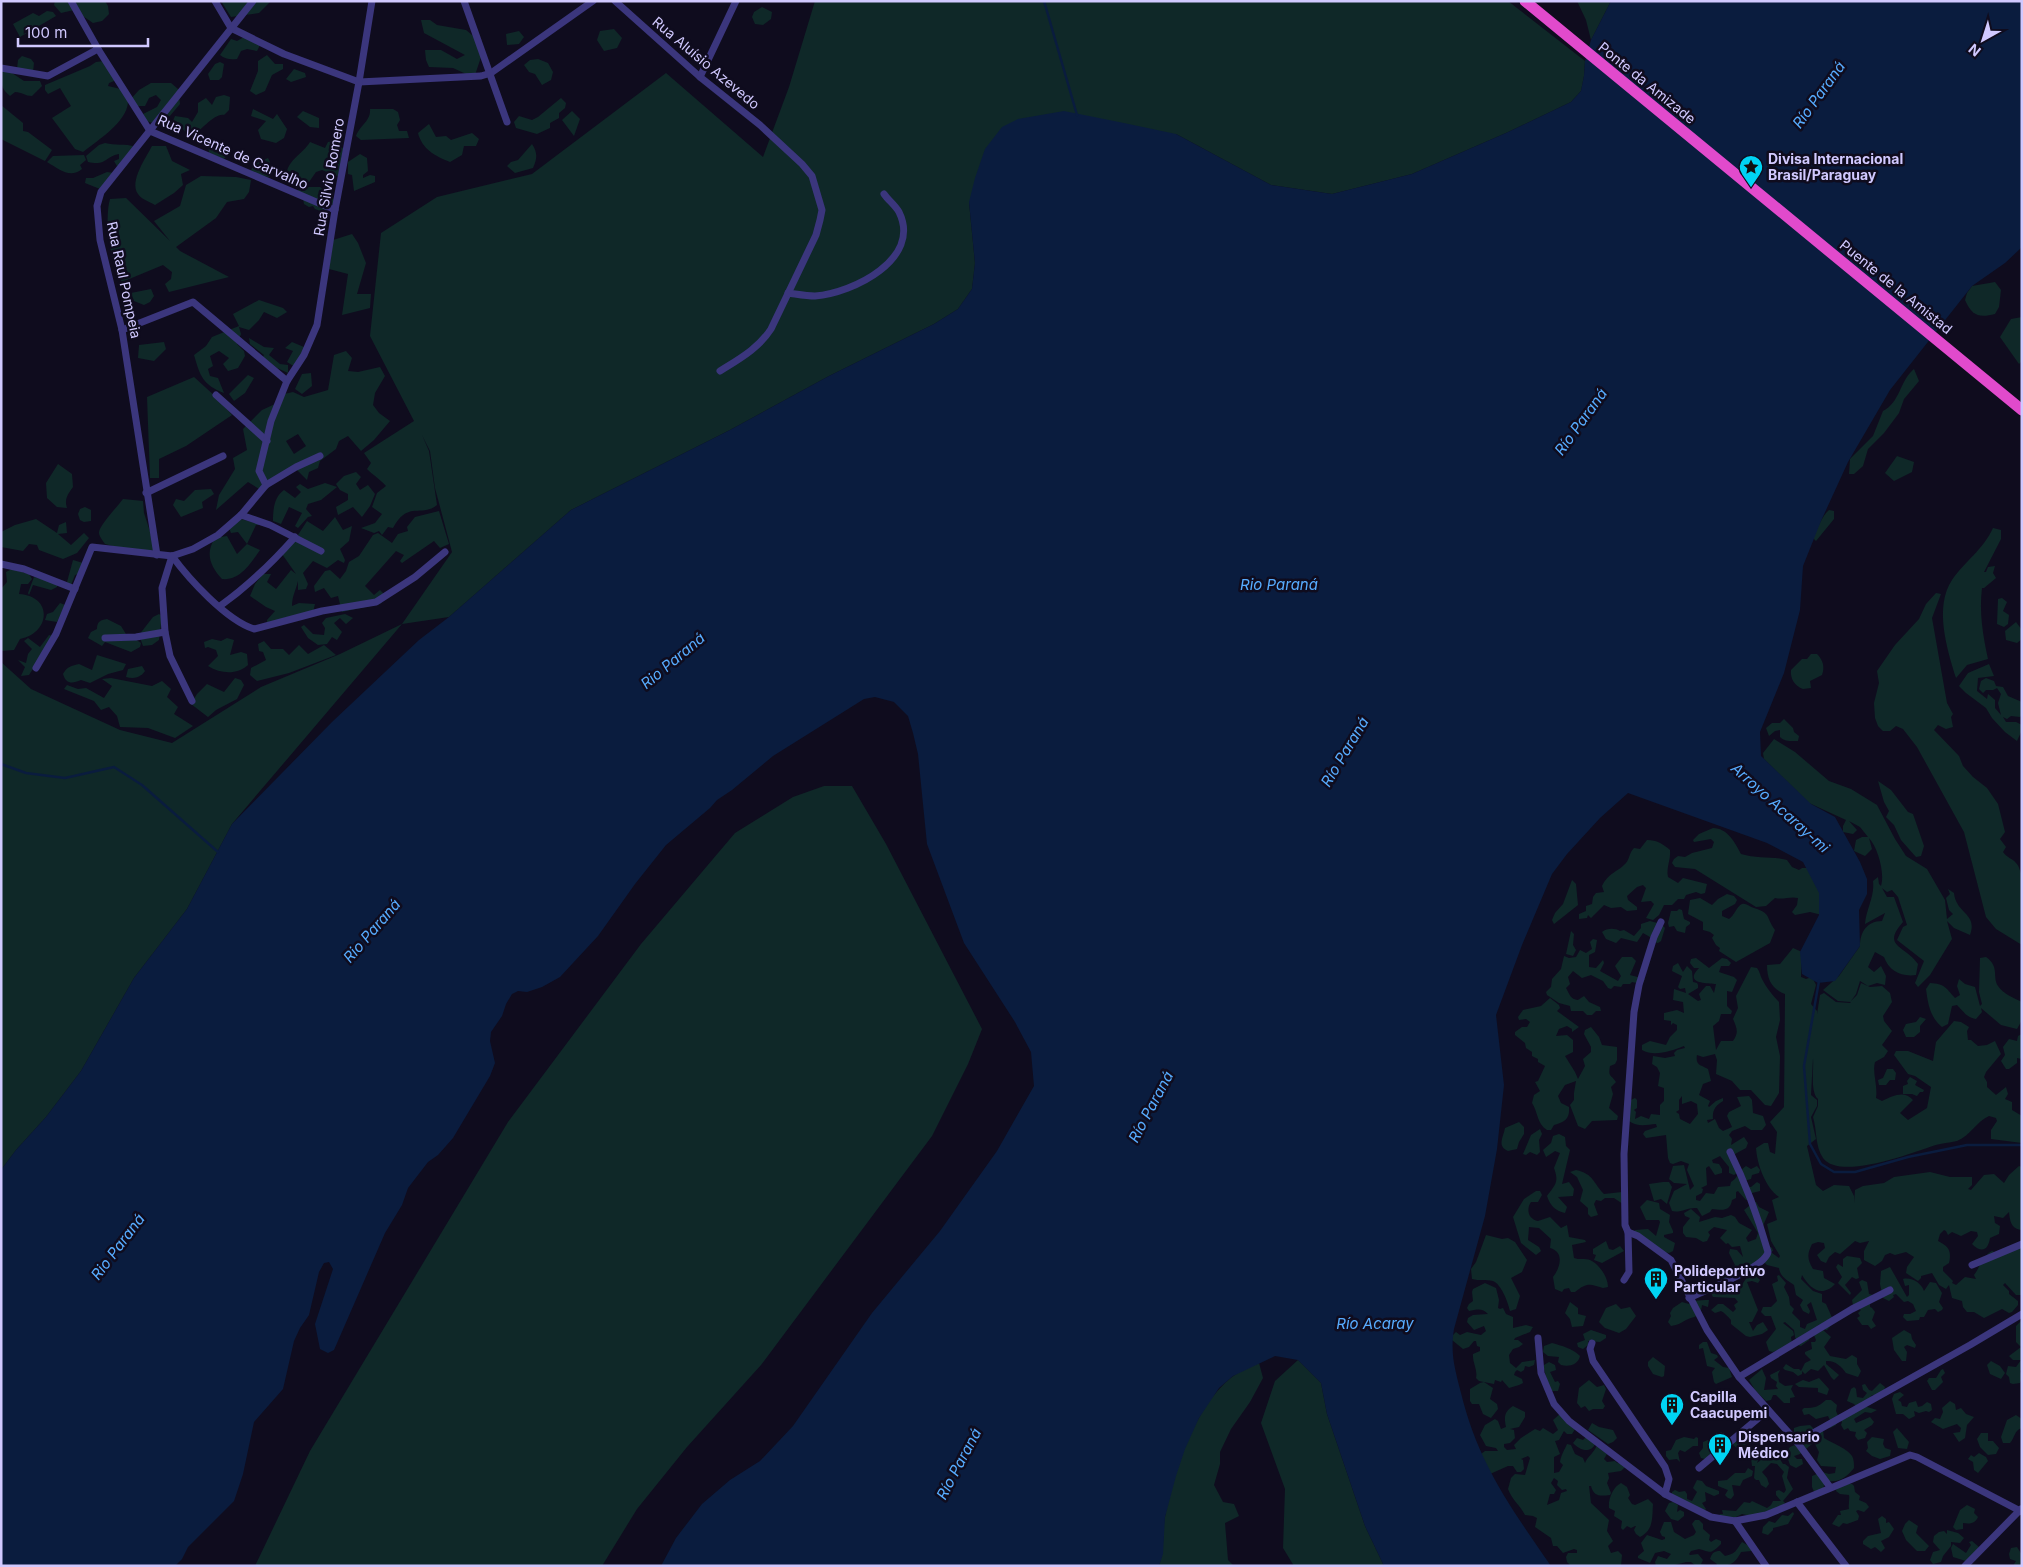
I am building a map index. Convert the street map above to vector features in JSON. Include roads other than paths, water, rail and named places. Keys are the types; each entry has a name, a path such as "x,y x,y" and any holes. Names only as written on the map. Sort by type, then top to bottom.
{"highway":[{"name":"Ponte da Amizade","path":"1525,1 1751,188"},
{"name":"Puente de la Amistad","path":"1751,188 2022,410"}],"street":[{"name":"Rua Vicente de Carvalho","path":"71,1 98,49 150,131 334,210"},
{"path":"215,1 231,28 284,54 359,82 481,76 491,73 593,1"},
{"name":"Rua Raul Pompeia","path":"157,555 122,330 100,240 97,206 101,192 253,1"},
{"name":"Rua Silvio Romero","path":"266,485 259,471 271,421 287,381 304,355 317,325 334,210 359,82 372,1"},
{"path":"464,1 507,122"},
{"name":"Rua Aluísio Azevedo","path":"615,1 700,77 760,125 802,164 812,176 822,210 816,235 766,338 720,371"},
{"path":"700,77 736,1"},
{"path":"1,68 48,76 98,49"},
{"path":"788,293 814,296 845,289 872,276 897,255 903,241 902,226 898,211 884,194"},
{"path":"122,330 193,302 287,381"},
{"path":"216,395 267,441"},
{"path":"146,493 223,456"},
{"path":"36,668 56,634 90,550 94,546 172,556 193,549 206,543 241,515 266,485 296,467 320,456"},
{"path":"241,515 270,525 321,551"},
{"path":"220,606 264,572 295,537"},
{"path":"172,556 201,590 243,625 254,629 322,611 376,602 391,593 444,552"},
{"path":"172,556 162,588 165,632 170,656 192,701"},
{"path":"1,564 12,565 75,588"},
{"path":"105,638 136,637 165,632"},
{"path":"1624,1280 1629,1272 1628,1232 1625,1225 1624,1154 1634,1012 1639,985 1654,937 1661,922"},
{"path":"1689,1298 1757,1266 1767,1257 1768,1252 1746,1183 1730,1152"},
{"path":"1628,1232 1638,1236 1671,1260 1707,1330 1739,1377 1797,1442 1830,1488"},
{"path":"1972,1265 2022,1244"},
{"path":"1739,1377 1852,1309 1890,1290"},
{"path":"1797,1442 2022,1314"},
{"path":"1538,1338 1541,1373 1554,1404 1569,1421 1665,1494 1711,1517 1735,1521 1766,1515 1910,1455 2021,1510 1965,1566"},
{"path":"1592,1343 1590,1349 1593,1361 1665,1467 1669,1479 1665,1494"},
{"path":"1699,1468 1768,1410"},
{"path":"1798,1502 1846,1566"},
{"path":"1735,1521 1766,1566"}],"water":[{"name":"Rio Paraná","path":"1611,1 2022,1 2022,247 2005,263 1972,286 1890,390 1848,462 1803,566 1800,610 1784,673 1760,732 1761,756 1811,804 1835,817 1860,862 1867,879 1867,894 1859,910 1860,946 1835,981 1818,983 1802,974 1800,952 1819,915 1819,893 1803,862 1767,843 1628,793 1600,818 1567,854 1552,874 1522,945 1496,1015 1504,1085 1497,1149 1485,1216 1454,1329 1453,1354 1468,1418 1486,1463 1509,1504 1551,1566 1384,1566 1365,1526 1327,1414 1321,1383 1298,1360 1275,1356 1233,1376 1219,1388 1199,1418 1185,1449 1176,1476 1165,1517 1163,1554 1159,1566 661,1566 676,1538 702,1504 730,1480 760,1461 793,1426 872,1313 940,1231 997,1151 1034,1086 1031,1052 1015,1022 964,943 927,844 918,754 908,716 894,702 875,697 864,699 773,756 717,800 666,845 598,936 560,977 542,987 527,992 518,991 512,994 502,1016 491,1032 490,1041 495,1063 490,1076 453,1138 438,1155 428,1162 408,1188 402,1205 385,1233 334,1350 328,1353 320,1349 315,1324 333,1269 329,1262 324,1263 319,1272 309,1315 294,1341 283,1389 254,1422 243,1474 234,1501 188,1547 182,1559 175,1566 1,1566 1,1170 16,1150 46,1117 81,1071 134,978 187,909 232,824 332,722 419,640 449,617 571,510 730,430 829,376 934,324 958,309 972,289 975,263 969,202 985,149 1002,127 1018,119 1064,111 1119,122 1176,134 1271,185 1332,194 1412,174 1571,102 1581,91 1585,61 1591,40"}],"waterway":[{"path":"1044,1 1077,115"},
{"path":"1,764 26,773 65,778 114,767 142,785 218,852"},
{"name":"Arroyo Acaray-mi","path":"1819,981 1804,1066 1810,1144 1821,1164 1834,1172 1855,1172 1908,1157 1967,1145 2022,1145"}],"place":[{"name":"Divisa Internacional Brasil/Paraguay","path":"1751,188"},
{"name":"Polideportivo Particular","path":"1656,1300"},
{"name":"Capilla Caacupemi","path":"1672,1426"},
{"name":"Dispensario Médico","path":"1720,1466"}],"water label":[{"name":"Río Paraná","path":"1819,95"},
{"name":"Río Paraná","path":"1581,422"},
{"name":"Río Paraná","path":"1345,752"},
{"name":"Río Paraná","path":"1151,1107"},
{"name":"Río Acaray","path":"1375,1324"},
{"name":"Río Paraná","path":"959,1464"}]}
